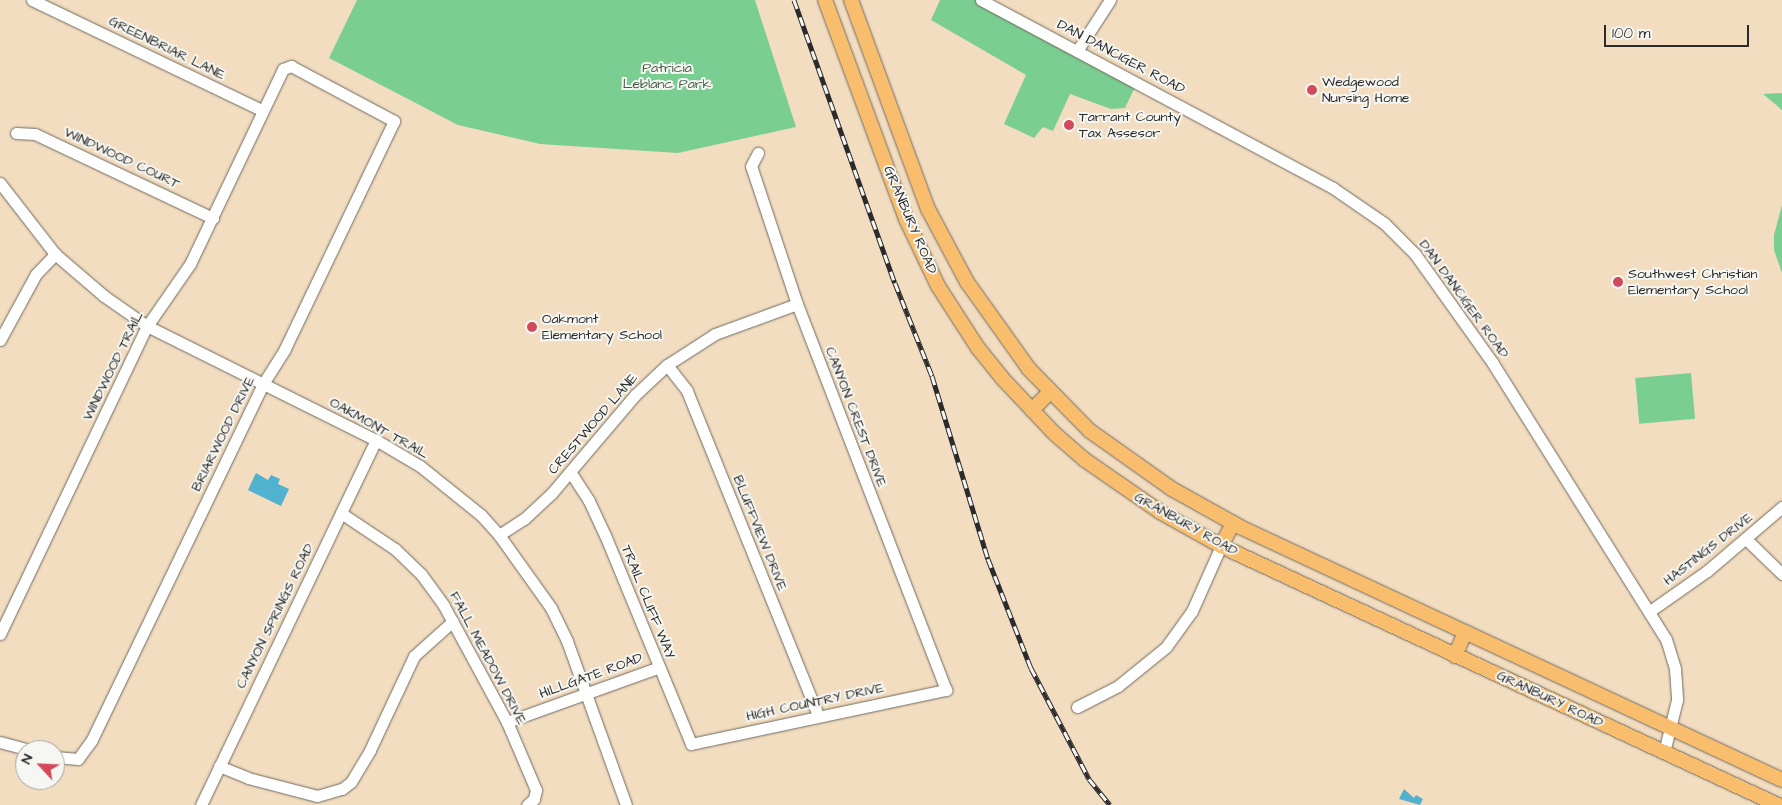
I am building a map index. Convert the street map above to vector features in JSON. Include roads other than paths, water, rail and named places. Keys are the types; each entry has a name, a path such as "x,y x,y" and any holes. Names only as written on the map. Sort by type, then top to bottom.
{"main road":[{"name":"GRANBURY ROAD","path":"825,0 906,219 922,256 978,348 1055,434 1112,481 1221,546 1778,805"},
{"name":"GRANBURY ROAD","path":"851,0 928,209 983,307 1050,392 1117,453 1172,489 1233,523 1782,780"},
{"path":"906,219 928,209"},
{"path":"1032,410 1050,392"},
{"path":"1221,546 1233,523"},
{"path":"1455,656 1465,632"}],"street":[{"name":"GREENBRIAR LANE","path":"32,0 262,110"},
{"name":"DAN DANCIGER ROAD","path":"981,0 1333,188 1402,240 1428,270 1492,362 1666,639 1674,662 1677,700 1664,752"},
{"path":"1077,51 1110,0"},
{"name":"WINDWOOD TRAIL","path":"0,634 147,326 183,276 213,218 262,110 283,69 291,66 394,121"},
{"name":"BRIARWOOD DRIVE","path":"65,758 78,759 92,741 263,384 285,349 394,121"},
{"name":"WINDWOOD COURT","path":"16,133 35,134 213,218"},
{"name":"CANYON CREST DRIVE","path":"758,153 751,166 797,304 946,690"},
{"name":"OAKMONT TRAIL","path":"0,183 55,254 104,296 147,326 376,440 420,466 456,493 499,536 551,608 568,641 626,805"},
{"path":"0,340 36,274 55,254"},
{"name":"CRESTWOOD LANE","path":"499,536 524,519 571,473 635,395 668,365 715,334 797,304"},
{"name":"BLUFFVIEW DRIVE","path":"668,365 687,391 818,716"},
{"name":"CANYON SPRINGS ROAD","path":"201,805 376,440"},
{"name":"TRAIL CLIFF WAY","path":"571,473 602,529 657,668 691,744"},
{"name":"HASTINGS DRIVE","path":"1650,611 1747,540 1782,508"},
{"name":"FALL MEADOW DRIVE","path":"341,513 376,534 409,561 434,591 507,722 536,790 531,802"},
{"path":"1747,540 1782,574"},
{"path":"1077,707 1118,686 1166,647 1192,611 1221,546"},
{"path":"219,766 248,778 317,796 342,789 351,782 370,750 414,656 452,621"},
{"name":"HILLGATE ROAD","path":"507,722 585,692 657,668"},
{"name":"HIGH COUNTRY DRIVE","path":"691,744 946,690"},
{"path":"0,742 15,746"}],"water":[{"path":"256,473 268,480 271,475 280,479 278,484 289,489 281,506 248,490"},
{"path":"1404,789 1414,798 1416,795 1423,799 1420,805 1399,799"}],"railway":[{"path":"794,0 895,283 932,376 988,559 1031,668 1089,779 1110,805"}],"place":[{"name":"Wedgewood Nursing Home","path":"1312,90"},
{"name":"Tarrant County Tax Assesor","path":"1069,125"},
{"name":"Southwest Christian Elementary School","path":"1618,282"},
{"name":"Oakmont Elementary School","path":"532,327"}],"park label":[{"name":"Patricia Leblanc Park","path":"667,76"}]}
